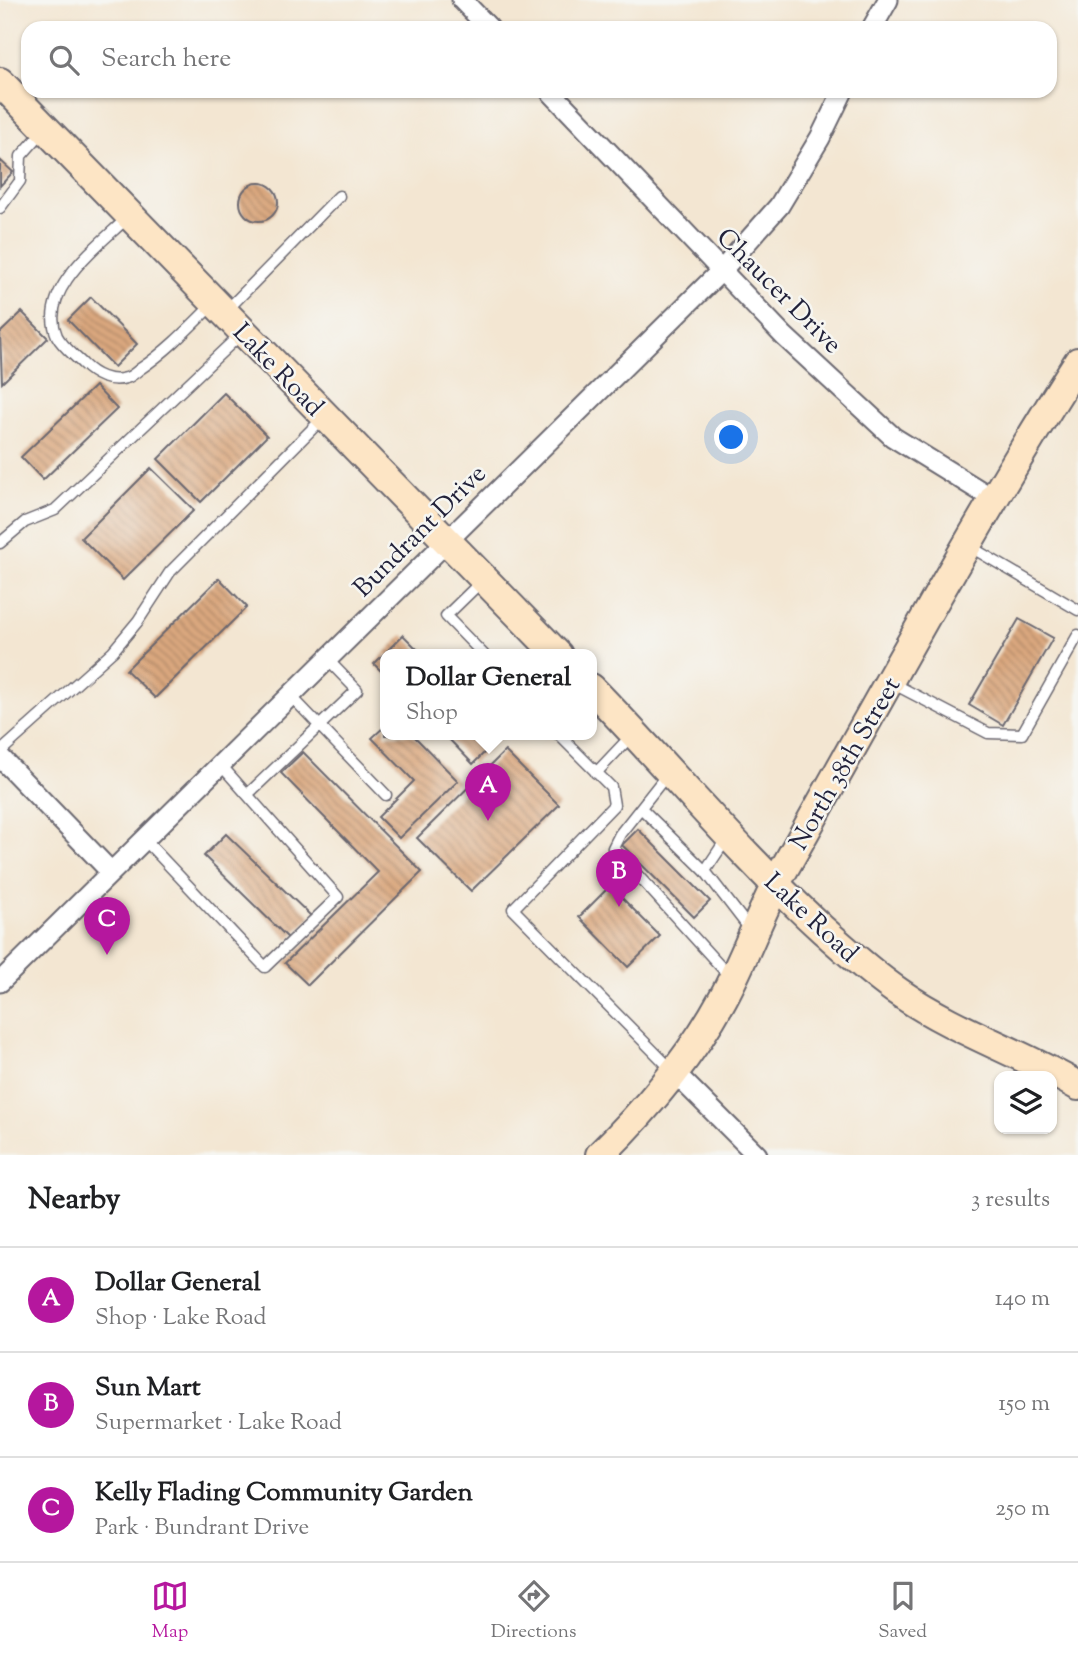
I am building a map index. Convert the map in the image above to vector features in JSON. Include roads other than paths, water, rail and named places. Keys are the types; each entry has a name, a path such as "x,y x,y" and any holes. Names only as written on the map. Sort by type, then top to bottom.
{"street":[{"path":"462,0 482,21"},
{"path":"876,21 888,0"},
{"name":"Lake Road","path":"6,92 46,129 325,416 547,649"},
{"name":"Chaucer Drive","path":"557,98 784,336 893,437 995,500"},
{"name":"Bundrant Drive","path":"0,982 445,540 722,270 779,206 820,138 840,98"},
{"name":"North 38th Street","path":"600,1155 675,1073 705,1030 732,980 775,886 968,545 1078,362"},
{"name":"Lake Road","path":"597,694 775,886 866,968 900,994 953,1024 1078,1086"},
{"path":"0,754 111,872"},
{"path":"675,1073 757,1155"}],"lane":[{"path":"0,208 20,181 21,156 46,129"},
{"path":"0,543 25,522 55,510 227,316 339,196"},
{"path":"130,216 77,264 60,292 54,315 58,336 70,352 91,372 106,379 127,378 227,316"},
{"path":"0,754 113,651 138,621 170,572 325,416"},
{"path":"968,545 1078,610"},
{"path":"478,649 446,616 483,579"},
{"path":"890,682 988,733 1022,734 1078,635"},
{"path":"248,793 357,690 326,658"},
{"path":"290,695 386,795"},
{"path":"596,773 634,732"},
{"path":"564,740 611,787 614,805 513,909 675,1073"},
{"path":"144,839 265,967 338,897 220,764"},
{"path":"670,771 620,834 613,848 732,980"},
{"path":"641,808 705,871 753,934"},
{"path":"705,871 728,835"}],"place":[{"name":"Dollar General","path":"488,821"},
{"name":"Sun Mart","path":"619,907"},
{"name":"Kelly Flading Community Garden","path":"107,955"}]}
